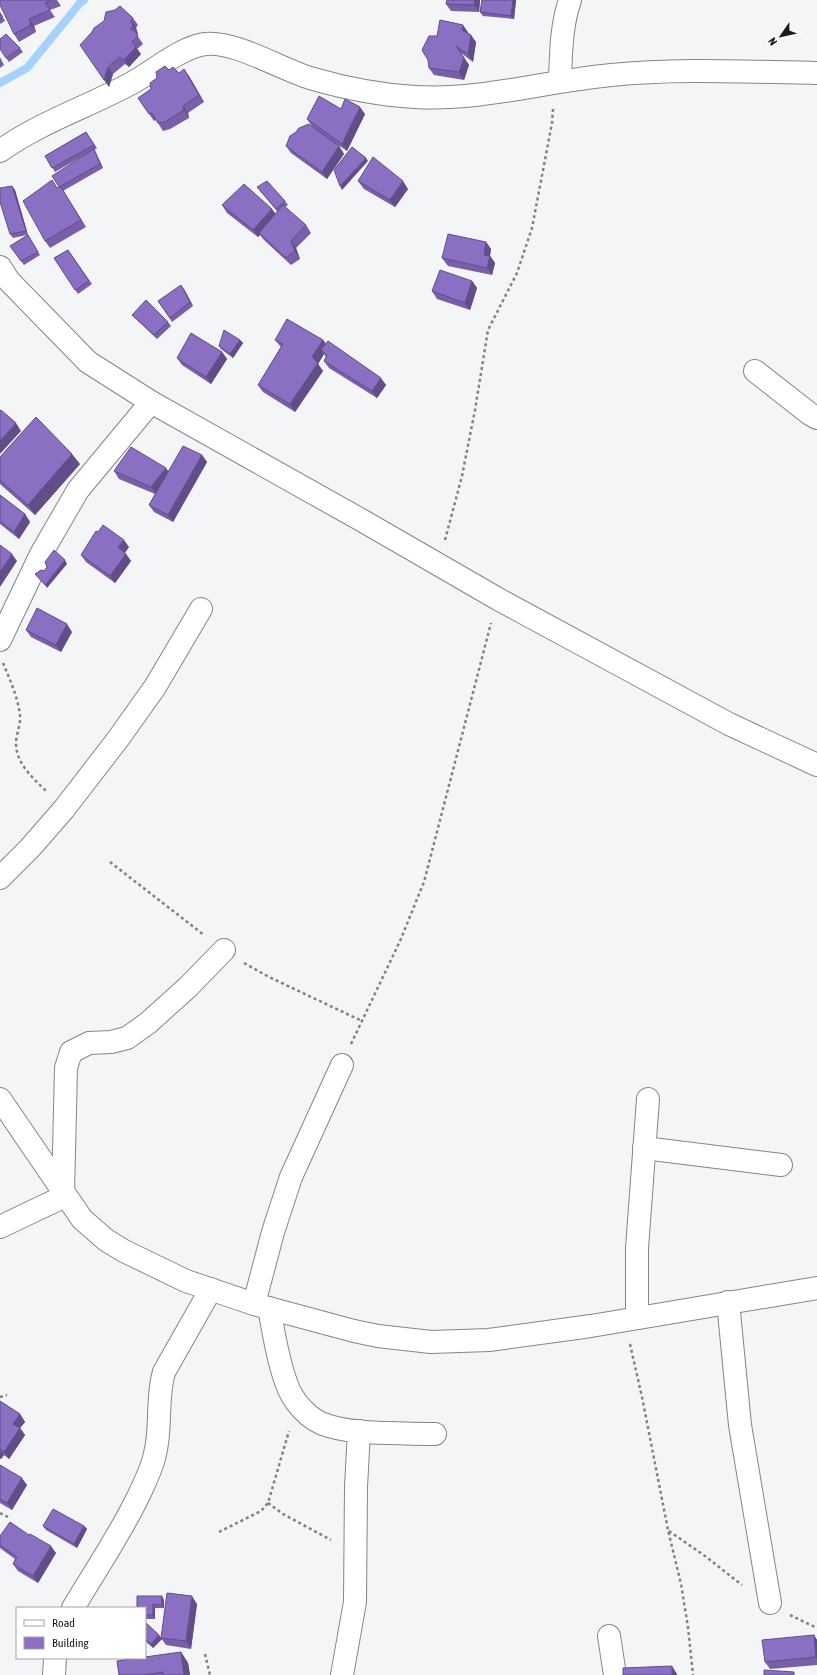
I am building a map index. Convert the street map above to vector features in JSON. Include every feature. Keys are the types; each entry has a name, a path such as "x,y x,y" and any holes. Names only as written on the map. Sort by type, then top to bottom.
{"street":[{"path":"557,82 566,13 570,0"},
{"path":"0,151 32,132 127,86 186,50 204,44 224,45 309,78 342,87 387,95 418,98 450,97 497,92 610,75 656,72 817,73"},
{"path":"3,272 88,362 151,402 439,564 498,599 729,724 817,766"},
{"path":"755,371 817,418"},
{"path":"0,640 41,554 78,490 151,402"},
{"path":"0,878 30,848 64,809 118,739 155,687 201,609"},
{"path":"64,1194 66,1068 71,1052 89,1043 111,1042 127,1038 148,1024 188,987 224,950"},
{"path":"342,1065 291,1177 273,1232 262,1306 286,1384 297,1404 310,1416 328,1426 359,1431 435,1434"},
{"path":"0,1099 82,1219 106,1240 124,1251 179,1278 262,1306 378,1336 431,1342 489,1340 534,1335 817,1288"},
{"path":"630,1319 648,1099"},
{"path":"644,1148 781,1165"},
{"path":"0,1227 64,1194"},
{"path":"73,1607 125,1523 145,1482 155,1455 160,1426 160,1383 164,1372 211,1289"},
{"path":"728,1302 740,1425 770,1603"},
{"path":"342,1675 355,1602 356,1487 359,1431"},
{"path":"609,1636 615,1675"},
{"path":"54,1675 55,1659"}],"path":[{"path":"439,564 462,476 475,410 488,330 517,273 532,228 552,123 557,82"},
{"path":"342,1065 400,941 424,882 498,599"},
{"path":"3,662 16,697 21,718 16,743 19,760 30,776 64,809"},
{"path":"630,1319 642,1397 668,1530 681,1584 688,1626 693,1675"},
{"path":"0,1397 7,1395"},
{"path":"219,1532 261,1511 268,1503 297,1404"},
{"path":"268,1503 282,1514 321,1535 356,1550"},
{"path":"0,1514 8,1517"},
{"path":"205,1654 210,1675"}],"building":[{"path":"0,0 52,0 45,3 50,10 29,19 31,25 14,34 0,5"},
{"path":"447,0 475,0 474,5 446,4"},
{"path":"482,0 513,0 511,16 480,12"},
{"path":"120,6 133,18 131,20 133,27 130,29 135,31 138,36 132,42 136,47 124,60 120,57 108,67 104,80 80,45 94,28 104,21 106,12 115,10"},
{"path":"440,20 463,25 462,30 471,35 468,54 456,46 464,58 459,72 429,68 428,60 422,50 429,36 437,36"},
{"path":"6,34 20,48 6,58 0,49 0,39"},
{"path":"165,66 169,70 173,67 179,73 184,69 199,95 183,106 184,110 165,122 158,123 152,113 149,114 138,98 151,89 150,83 157,78 156,72"},
{"path":"319,96 341,109 345,99 360,107 342,144 307,119"},
{"path":"309,124 339,146 322,172 286,146 290,136 299,128"},
{"path":"86,132 94,145 52,168 45,156"},
{"path":"352,147 366,158 340,186 334,170"},
{"path":"94,149 100,164 59,187 52,176"},
{"path":"373,157 403,181 390,200 358,181"},
{"path":"52,180 57,188 61,187 81,220 45,241 23,201"},
{"path":"267,181 285,201 276,209 257,187"},
{"path":"244,184 272,209 253,230 222,205"},
{"path":"12,186 26,231 10,234 0,202 0,188"},
{"path":"283,205 306,225 291,241 295,251 286,258 259,233"},
{"path":"448,234 486,242 484,255 490,256 487,268 442,258"},
{"path":"28,235 38,252 21,261 10,246"},
{"path":"68,250 89,281 75,290 54,258"},
{"path":"440,270 472,281 465,303 432,291"},
{"path":"181,285 190,302 170,318 158,301"},
{"path":"146,300 168,322 154,335 132,315"},
{"path":"287,319 323,340 312,357 318,363 290,404 258,385 283,344 275,340"},
{"path":"224,330 240,340 230,354 219,346"},
{"path":"191,333 222,352 206,377 177,358"},
{"path":"328,341 381,378 372,391 324,361 327,355 321,350"},
{"path":"1,410 16,423 0,441 0,411"},
{"path":"36,417 72,454 28,505 0,480 0,457"},
{"path":"183,446 202,455 168,515 149,505"},
{"path":"131,447 166,468 151,487 114,471"},
{"path":"0,495 25,514 14,532 0,521"},
{"path":"103,525 124,540 118,547 126,554 110,576 81,555 96,531 98,532"},
{"path":"0,545 12,554 0,572"},
{"path":"54,550 65,560 45,585 35,574 41,570 44,571 47,567 45,562"},
{"path":"37,608 67,624 56,645 26,630"},
{"path":"0,1401 20,1414 13,1424 20,1428 4,1452 0,1449"},
{"path":"0,1465 22,1478 7,1503 0,1499"},
{"path":"53,1509 84,1526 74,1544 43,1526"},
{"path":"10,1522 29,1535 30,1534 51,1546 33,1576 13,1564 17,1557 0,1545 0,1536"},
{"path":"167,1593 192,1596 186,1641 161,1638"},
{"path":"137,1596 162,1596 162,1605 153,1604 153,1615 146,1615 146,1607 137,1607"},
{"path":"146,1623 159,1635 151,1644 146,1640"},
{"path":"814,1635 816,1657 765,1662 762,1640"},
{"path":"181,1652 184,1675 163,1675 163,1672 144,1675 119,1675 117,1661 146,1659 146,1657"},
{"path":"672,1666 672,1675 623,1675 623,1668"},
{"path":"764,1670 794,1672 794,1675 764,1675"}],"waterway":[{"path":"0,83 27,68 84,0"}]}
